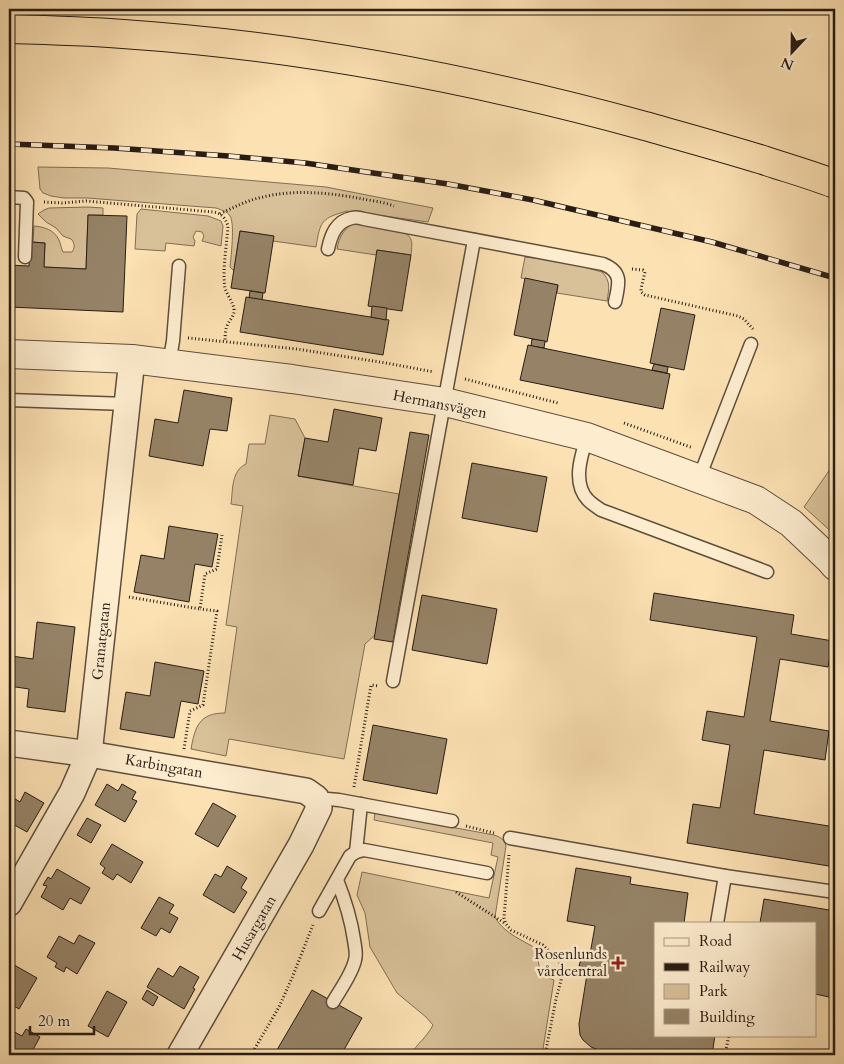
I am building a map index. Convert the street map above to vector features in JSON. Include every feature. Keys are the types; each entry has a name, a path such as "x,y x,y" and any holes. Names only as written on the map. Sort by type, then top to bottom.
{"highway":[{"path":"9,29 123,34 211,42 281,50 412,71 609,116 724,148 833,183"}],"street":[{"name":"Hermansvägen","path":"9,354 132,359 292,379 445,402 587,437 756,500 790,523 835,566"},
{"name":"Granatgatan","path":"9,903 72,793 88,754 132,359"},
{"name":"Karbingatan","path":"9,743 306,790 316,798"},
{"name":"Husargatan","path":"180,1055 301,845 319,808 316,798"}],"lane":[{"path":"9,197 24,198 27,202 25,257"},
{"path":"328,249 331,234 335,228 342,222 352,218 474,240 603,264 612,268 617,274 618,282 615,302"},
{"path":"393,681 474,240"},
{"path":"169,364 174,341 179,266"},
{"path":"699,478 751,344"},
{"path":"9,400 127,404"},
{"path":"587,437 579,461 579,476 582,490 588,500 601,510 767,572"},
{"path":"316,798 452,821"},
{"path":"356,804 356,852"},
{"path":"510,838 725,876 835,892"},
{"path":"319,911 350,856 364,850 487,873"},
{"path":"717,922 725,876"},
{"path":"333,1002 356,960 351,922 345,899 337,880"}],"path":[{"path":"219,214 263,197 288,193 310,193"},
{"path":"27,202 62,203 86,201 219,214 226,219 228,226 224,278 225,288 234,307 232,318 226,328 225,342"},
{"path":"614,270 624,268 643,270 645,275 641,292 645,295 738,316 744,319 754,330 751,344"},
{"path":"200,609 205,574 217,570 222,535"},
{"path":"106,593 217,612 203,705 190,710 181,769"},
{"path":"356,804 372,685 392,688 393,681"},
{"path":"452,821 510,838 504,918 506,924"},
{"path":"456,892 506,924 511,930 543,945 560,964 562,970 561,980 545,1055"},
{"path":"250,1055 279,1007 319,911"},
{"path":"725,1055 729,1036"}],"green space":[{"path":"38,167 108,168 326,187 433,208 428,222 347,211 339,213 327,219 321,226 316,247 273,241 273,236 240,231 234,271 230,267 232,226 230,216 226,212 216,208 51,196 43,193 40,189"},
{"path":"49,208 103,208 103,215 88,215 86,269 44,267 45,243 33,242 34,226 52,231 59,240 63,252 72,252 74,246 71,239 63,236 38,214"},
{"path":"141,209 208,216 221,221 223,226 221,246 202,241 204,236 202,232 196,231 193,237 195,241 194,246 166,243 165,251 135,249 137,214"},
{"path":"358,223 407,234 412,242 411,255 377,250 376,255 337,249 343,232 353,224"},
{"path":"525,257 561,261 602,272 608,282 607,301 557,293 558,285 521,278"},
{"path":"270,415 295,419 305,438 298,476 399,494 375,635 365,644 344,759 229,739 226,756 191,749 194,734 200,723 209,716 225,713 237,627 226,625 243,506 231,504 233,487 235,476 241,467 246,464 249,444 265,444"},
{"path":"835,462 835,535 804,507"},
{"path":"375,813 494,835 504,842 506,846 495,917 508,932 539,950 538,960 542,972 554,980 542,1055 410,1055 433,1025 397,993 370,947 365,913 357,895 362,872 489,898 498,857 491,855 493,843 374,820"}],"building":[{"path":"88,215 127,216 123,312 9,307 9,265 29,266 30,242 45,243 44,267 86,269"},
{"path":"240,231 274,236 265,293 231,288"},
{"path":"377,250 411,255 402,311 368,306"},
{"path":"525,278 558,285 547,342 514,335"},
{"path":"250,291 263,293 262,300 249,298"},
{"path":"246,297 389,320 383,355 240,332"},
{"path":"372,306 387,308 386,320 371,317"},
{"path":"661,308 695,315 684,370 650,363"},
{"path":"532,339 545,341 544,348 531,346"},
{"path":"528,345 670,374 663,409 520,380"},
{"path":"654,364 668,367 667,373 652,370"},
{"path":"184,390 232,398 227,431 210,429 203,466 149,456 155,419 178,423"},
{"path":"334,409 382,418 376,451 359,448 353,485 298,476 305,438 328,442"},
{"path":"410,432 429,435 393,642 374,639"},
{"path":"472,463 547,477 537,532 462,518"},
{"path":"169,526 218,534 212,567 195,564 189,602 134,592 141,555 164,559"},
{"path":"654,593 794,615 791,634 833,641 828,667 780,659 770,721 829,731 825,760 764,750 754,814 835,827 835,867 687,843 693,804 720,808 730,745 702,740 707,711 744,717 757,637 650,620"},
{"path":"422,595 497,609 487,664 412,650"},
{"path":"37,622 75,627 65,712 27,707 29,689 9,686 9,653 11,656 33,659"},
{"path":"155,662 204,671 198,704 181,701 174,738 120,729 126,692 150,696"},
{"path":"373,725 447,739 437,794 363,780"},
{"path":"107,784 118,791 122,784 136,792 132,799 137,801 125,822 95,805"},
{"path":"25,792 44,803 27,832 9,822 9,795 20,802"},
{"path":"213,803 236,816 218,847 195,834"},
{"path":"87,818 101,825 91,843 77,835"},
{"path":"112,844 143,862 131,883 117,874 113,880 102,873 105,868 100,864"},
{"path":"227,866 247,878 241,888 247,892 234,913 203,895 215,874 221,877"},
{"name":"Rosenlunds vårdcentral","path":"576,868 631,877 630,884 688,893 684,922 654,922 654,1036 715,1036 712,1055 624,1055 601,1051 591,1047 583,1040 580,1035 579,1024 588,968 579,966 581,959 589,960 595,926 567,921"},
{"path":"57,869 90,888 81,904 70,898 63,910 41,897 47,886 43,885 48,877 51,879"},
{"path":"159,897 174,905 169,913 178,918 170,933 161,928 156,936 141,928"},
{"path":"764,899 835,911 835,977 833,977 829,997 816,994 816,922 760,922"},
{"path":"79,935 95,943 77,974 66,967 64,972 55,967 57,963 47,957 59,936 74,944"},
{"path":"9,962 37,978 19,1009 9,1003"},
{"path":"180,966 199,977 184,1009 147,987 158,968 173,977"},
{"path":"147,990 158,997 153,1006 142,999"},
{"path":"312,990 362,1018 341,1055 274,1055"},
{"path":"107,991 127,1002 108,1037 88,1026"},
{"path":"9,1029 22,1036 26,1029 40,1037 30,1055 9,1055"}],"railway":[{"path":"9,144 114,148 305,163 448,184 533,200 712,242 835,278"}],"place":[{"name":"Rosenlunds vårdcentral","path":"618,963"}]}
